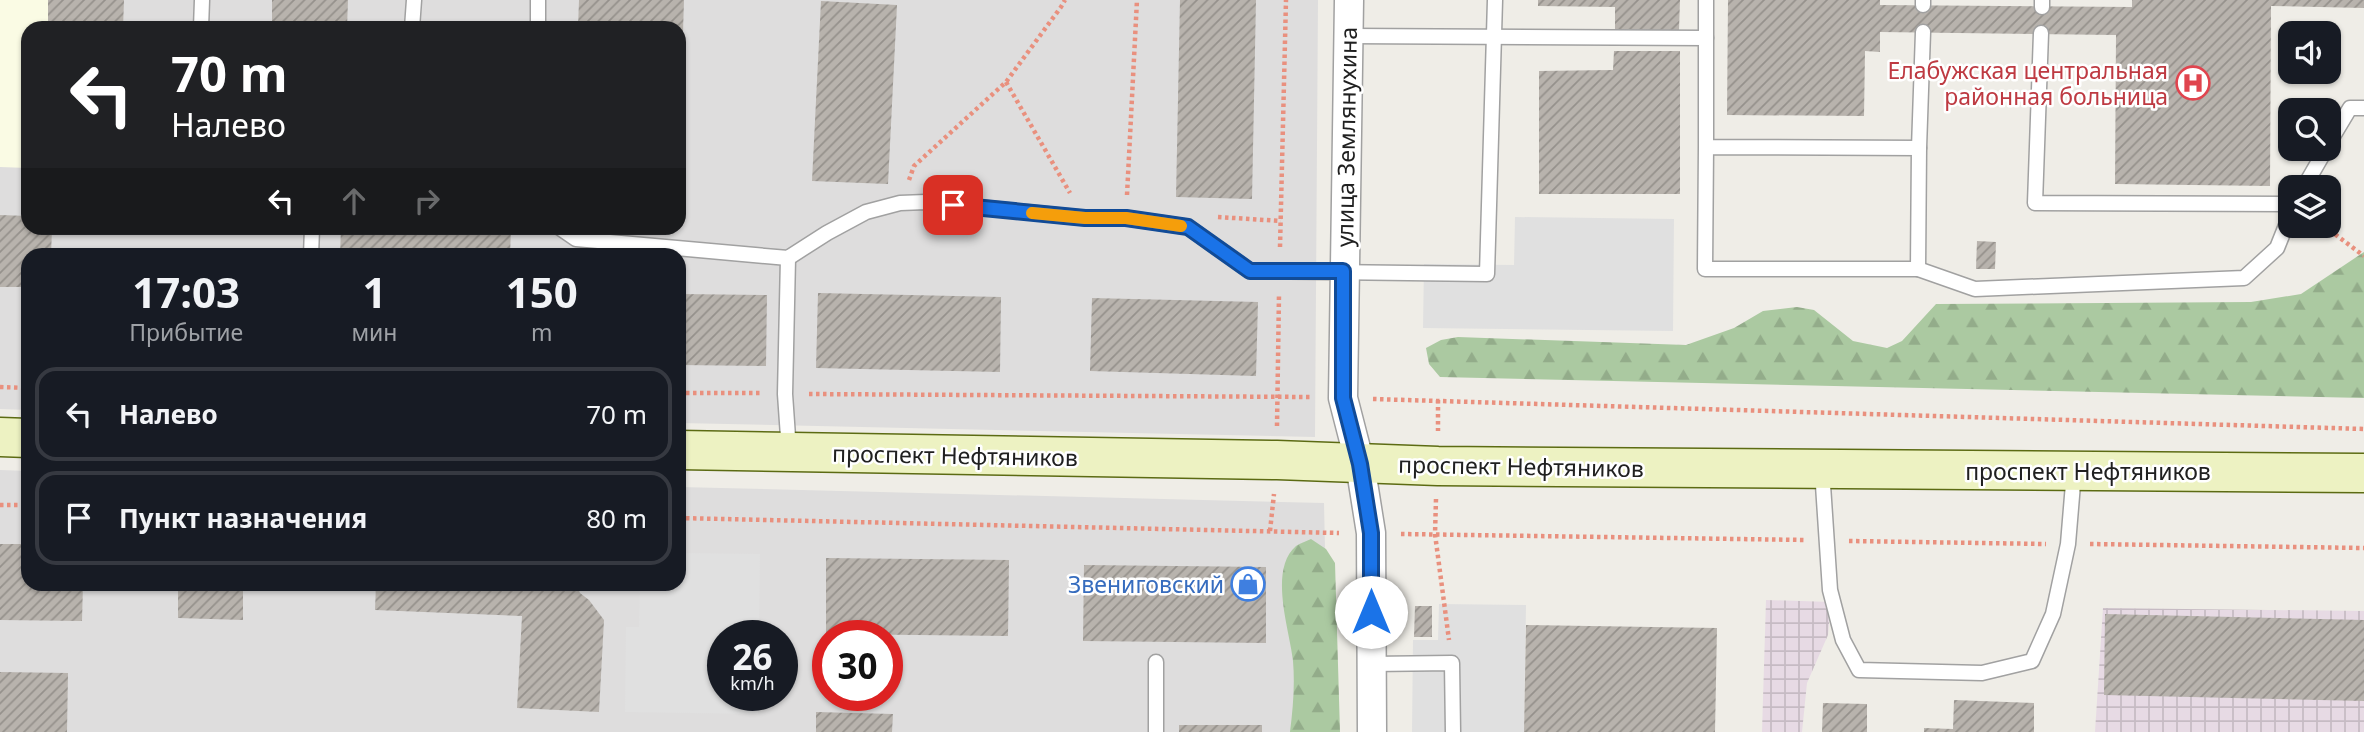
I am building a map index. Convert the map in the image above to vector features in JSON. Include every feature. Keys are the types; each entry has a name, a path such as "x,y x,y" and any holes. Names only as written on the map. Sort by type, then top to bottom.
{"main road":[{"path":"0,438 21,438"},
{"name":"проспект Нефтяников","path":"686,450 1277,460 1438,466 2364,473"}],"street":[{"name":"улица Землянухина","path":"1349,0 1343,398 1360,464 1371,533 1372,732"}],"lane":[{"path":"201,21 202,0"},
{"path":"412,21 414,0"},
{"path":"537,0 538,21"},
{"path":"686,249 788,258 866,212 900,203 926,202 1085,218 1126,218 1188,227 1250,271 1487,274 1495,0"},
{"path":"1706,0 1705,269 1918,269 1975,289 2244,278 2277,248 2281,238"},
{"path":"1918,269 1923,32"},
{"path":"2041,33 2035,203 2278,204"},
{"path":"1349,36 1706,38"},
{"path":"2341,123 2350,108 2364,108"},
{"path":"1706,147 1919,148"},
{"path":"570,235 576,239 676,248"},
{"path":"788,258 785,394 789,453"},
{"path":"1822,469 1830,590 1843,640 1858,670 1982,673 2032,661 2053,614 2068,544 2074,471"},
{"path":"1156,662 1156,732"},
{"path":"1372,664 1452,663 1453,732"}],"path":[{"path":"900,203 914,166 1006,82 1065,0"},
{"path":"1126,218 1137,0"},
{"path":"1006,82 1085,218"},
{"path":"1188,227 1210,217 1281,221"},
{"path":"2340,238 2364,256"},
{"path":"0,387 21,388"},
{"path":"686,393 1438,400 2364,429"},
{"path":"1438,400 1435,534 1452,663"},
{"path":"0,505 21,505"},
{"path":"686,518 1371,533 2364,548"}],"shaded area":[{"path":"0,0 1318,0 1315,437 686,423 686,248 21,248 21,410 0,409"},
{"path":"0,0 48,0 48,21 21,21 21,168 0,167"},
{"path":"1515,217 1674,219 1673,331 1423,328 1424,264 1514,265"},
{"path":"0,470 21,471 21,591 686,591 686,487 1324,503 1329,732 0,732"},
{"path":"686,553 760,554 759,620 707,620 707,711 758,711 758,714 625,712 626,627 639,627 640,591 686,591"},
{"path":"1766,600 1831,602 1828,635 1807,683 1802,732 1762,732"},
{"path":"1439,604 1526,605 1524,732 1412,732 1413,640 1438,640"},
{"path":"2103,608 2364,611 2364,732 2095,732"}],"green space":[{"path":"2364,252 2364,398 1440,377 1429,364 1426,348 1441,340 1458,337 1686,345 1734,328 1763,311 1797,307 1814,310 1853,341 1887,348 1902,341 1936,304 2251,302 2301,294"},
{"path":"1311,539 1326,549 1335,563 1340,732 1290,732 1294,670 1283,601 1283,570 1296,546"}],"building":[{"path":"48,0 124,0 123,21 48,21"},
{"path":"272,0 348,0 347,21 272,21"},
{"path":"579,0 684,0 683,21 578,21"},
{"path":"1180,0 1256,0 1252,199 1176,197"},
{"path":"1538,0 1680,0 1679,31 1615,29 1615,7 1538,6"},
{"name":"Елабужская центральная районная больница","path":"1728,0 1880,0 1880,5 2132,7 2132,0 2364,0 2364,8 2271,6 2270,186 2115,184 2116,35 1880,32 1880,52 1865,51 1864,116 1727,115"},
{"path":"821,1 897,5 888,184 812,181"},
{"path":"1614,51 1680,51 1680,194 1539,194 1539,71 1613,70"},
{"path":"0,215 21,216 21,235 52,235 51,248 21,248 21,287 0,287"},
{"path":"341,235 511,235 510,248 340,248"},
{"path":"1977,241 1996,242 1995,269 1976,269"},
{"path":"818,293 1001,297 1000,372 816,368"},
{"path":"686,294 767,295 766,366 686,365"},
{"path":"1092,298 1258,302 1256,376 1090,371"},
{"path":"0,544 21,544 21,591 83,591 82,621 0,620"},
{"path":"826,558 1009,560 1008,636 903,635 903,620 826,620"},
{"path":"1084,565 1266,567 1266,643 1083,641"},
{"path":"178,591 243,591 243,620 178,618"},
{"path":"376,591 579,591 604,620 599,712 517,708 522,616 375,610"},
{"path":"1415,606 1432,606 1432,637 1414,637"},
{"path":"2105,614 2364,620 2364,701 2104,695"},
{"path":"1526,625 1717,628 1715,732 1524,732"},
{"path":"0,672 68,673 67,732 0,732"},
{"path":"1954,700 2034,703 2034,732 1924,732 1924,728 1953,729"},
{"path":"1823,703 1867,704 1867,732 1822,732"},
{"path":"816,712 893,714 892,732 816,732"},
{"path":"1179,725 1262,725 1262,732 1179,732"}],"slow traffic":[{"path":"1032,213 1085,218 1126,218 1181,226"}],"place":[{"name":"Елабужская центральная районная больница","path":"2193,83"},
{"name":"Звениговский","path":"1248,584"}],"route":[{"path":"953,205 1085,218 1126,218 1188,227 1250,271 1343,271 1343,398 1360,464 1371,533 1371,612"}]}
